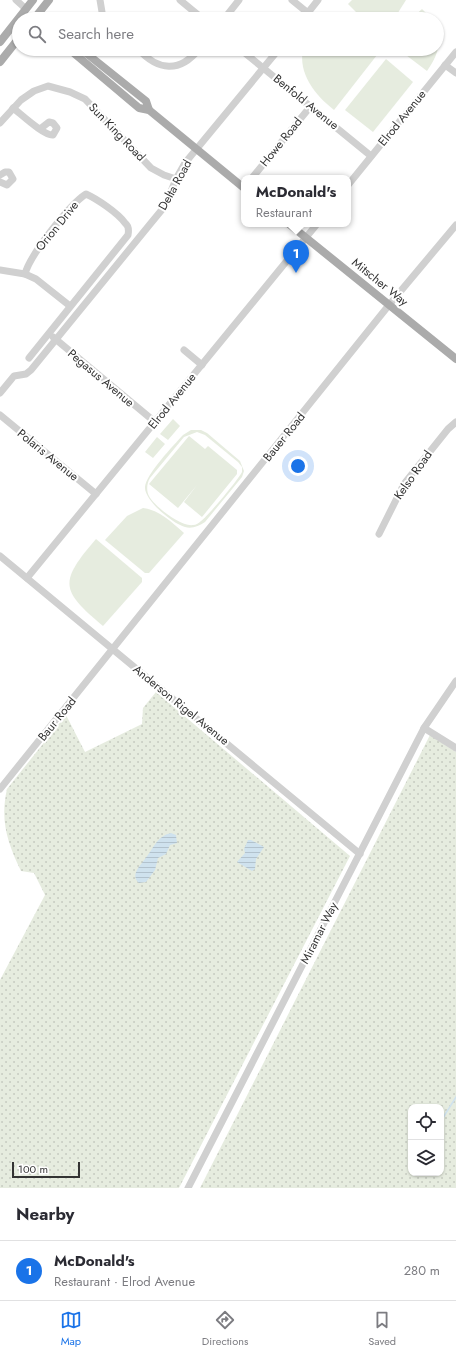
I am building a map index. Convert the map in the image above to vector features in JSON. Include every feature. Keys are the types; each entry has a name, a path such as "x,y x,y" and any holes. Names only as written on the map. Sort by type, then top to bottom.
{"main road":[{"path":"23,12 34,0"},
{"path":"41,12 49,0"},
{"path":"26,8 30,12"},
{"path":"0,42 12,26"},
{"path":"0,62 12,47"},
{"path":"77,56 139,108 149,110 241,186"},
{"path":"90,56 146,101 149,110"},
{"name":"Mitscher Way","path":"293,227 456,360"}],"street":[{"path":"16,0 26,8"},
{"path":"100,0 102,12"},
{"path":"180,0 195,12"},
{"path":"230,12 239,0"},
{"path":"292,0 307,12"},
{"path":"309,12 318,0"},
{"name":"Elrod Avenue","path":"351,181 456,52"},
{"path":"146,56 154,63 168,66 178,66 186,62 192,56"},
{"name":"Benfold Avenue","path":"248,56 371,156"},
{"name":"Delta Road","path":"0,393 14,376 26,374 31,370 165,206 176,178 185,163 273,56"},
{"path":"445,65 456,74"},
{"name":"Sun King Road","path":"0,123 21,100 34,91 48,86 70,92 85,99 152,168 164,175 176,178"},
{"name":"Howe Road","path":"254,175 310,106"},
{"path":"13,108 40,129"},
{"path":"0,175 5,172 9,172 13,179 8,185 0,182"},
{"name":"Orion Drive","path":"25,274 32,257 76,202 86,194 93,197 125,222 129,229 128,235 70,306"},
{"name":"Bauer Road","path":"113,649 389,305 456,225"},
{"name":"Elrod Avenue","path":"27,578 314,227"},
{"path":"0,270 25,274 36,279 70,306 29,358"},
{"name":"Pegasus Avenue","path":"48,333 155,422"},
{"path":"184,350 202,365"},
{"name":"Polaris Avenue","path":"0,415 96,494"},
{"name":"Kelso Road","path":"379,534 404,484 448,429 456,422"},
{"name":"Anderson Rigel Avenue","path":"0,556 360,854"},
{"name":"Baur Road","path":"0,789 113,649"},
{"name":"Miramar Way","path":"188,1188 424,728 456,681"},
{"path":"424,728 456,748"}],"shaded area":[{"path":"352,0 406,0 398,12 356,12 348,4"},
{"path":"302,56 376,56 334,110 320,98 310,83 303,67"},
{"path":"407,56 435,56 427,71"},
{"path":"386,59 413,82 373,132 345,110"},
{"path":"173,419 180,426 168,440 160,434"},
{"path":"191,430 201,430 207,433 240,461 244,471 242,477 205,522 190,528 180,525 160,511 149,498 145,487 155,467 183,435","holes":["197,432 205,435 238,462 242,467 242,472 205,518 196,524 188,525 168,515 156,505 147,491 148,484 150,478 184,437"]},
{"path":"189,436 205,449 208,446 237,470 237,474 202,517 184,502 197,485 178,508 149,484"},
{"path":"157,437 165,444 153,458 145,452"},
{"path":"143,508 160,514 184,533 149,573 145,573 105,540 127,516"},
{"path":"96,539 142,578 142,582 103,626 79,603 72,594 70,585 71,576 75,566"},
{"path":"156,692 350,856 179,1188 0,1188 0,980 45,895 34,873 21,871 12,850 6,831 4,811 7,789 66,715 85,752 142,724 143,708"},
{"path":"430,735 456,752 456,1188 200,1188"}],"water":[{"path":"171,833 176,835 177,843 170,845 166,854 158,858 155,870 146,882 139,883 135,877 137,871 156,843 162,837"},
{"path":"248,840 251,840 264,847 256,859 255,869 252,871 237,862 245,853 244,849"}],"waterway":[{"path":"444,1116 456,1097"}],"place":[{"name":"McDonald's","path":"296,273"}]}
